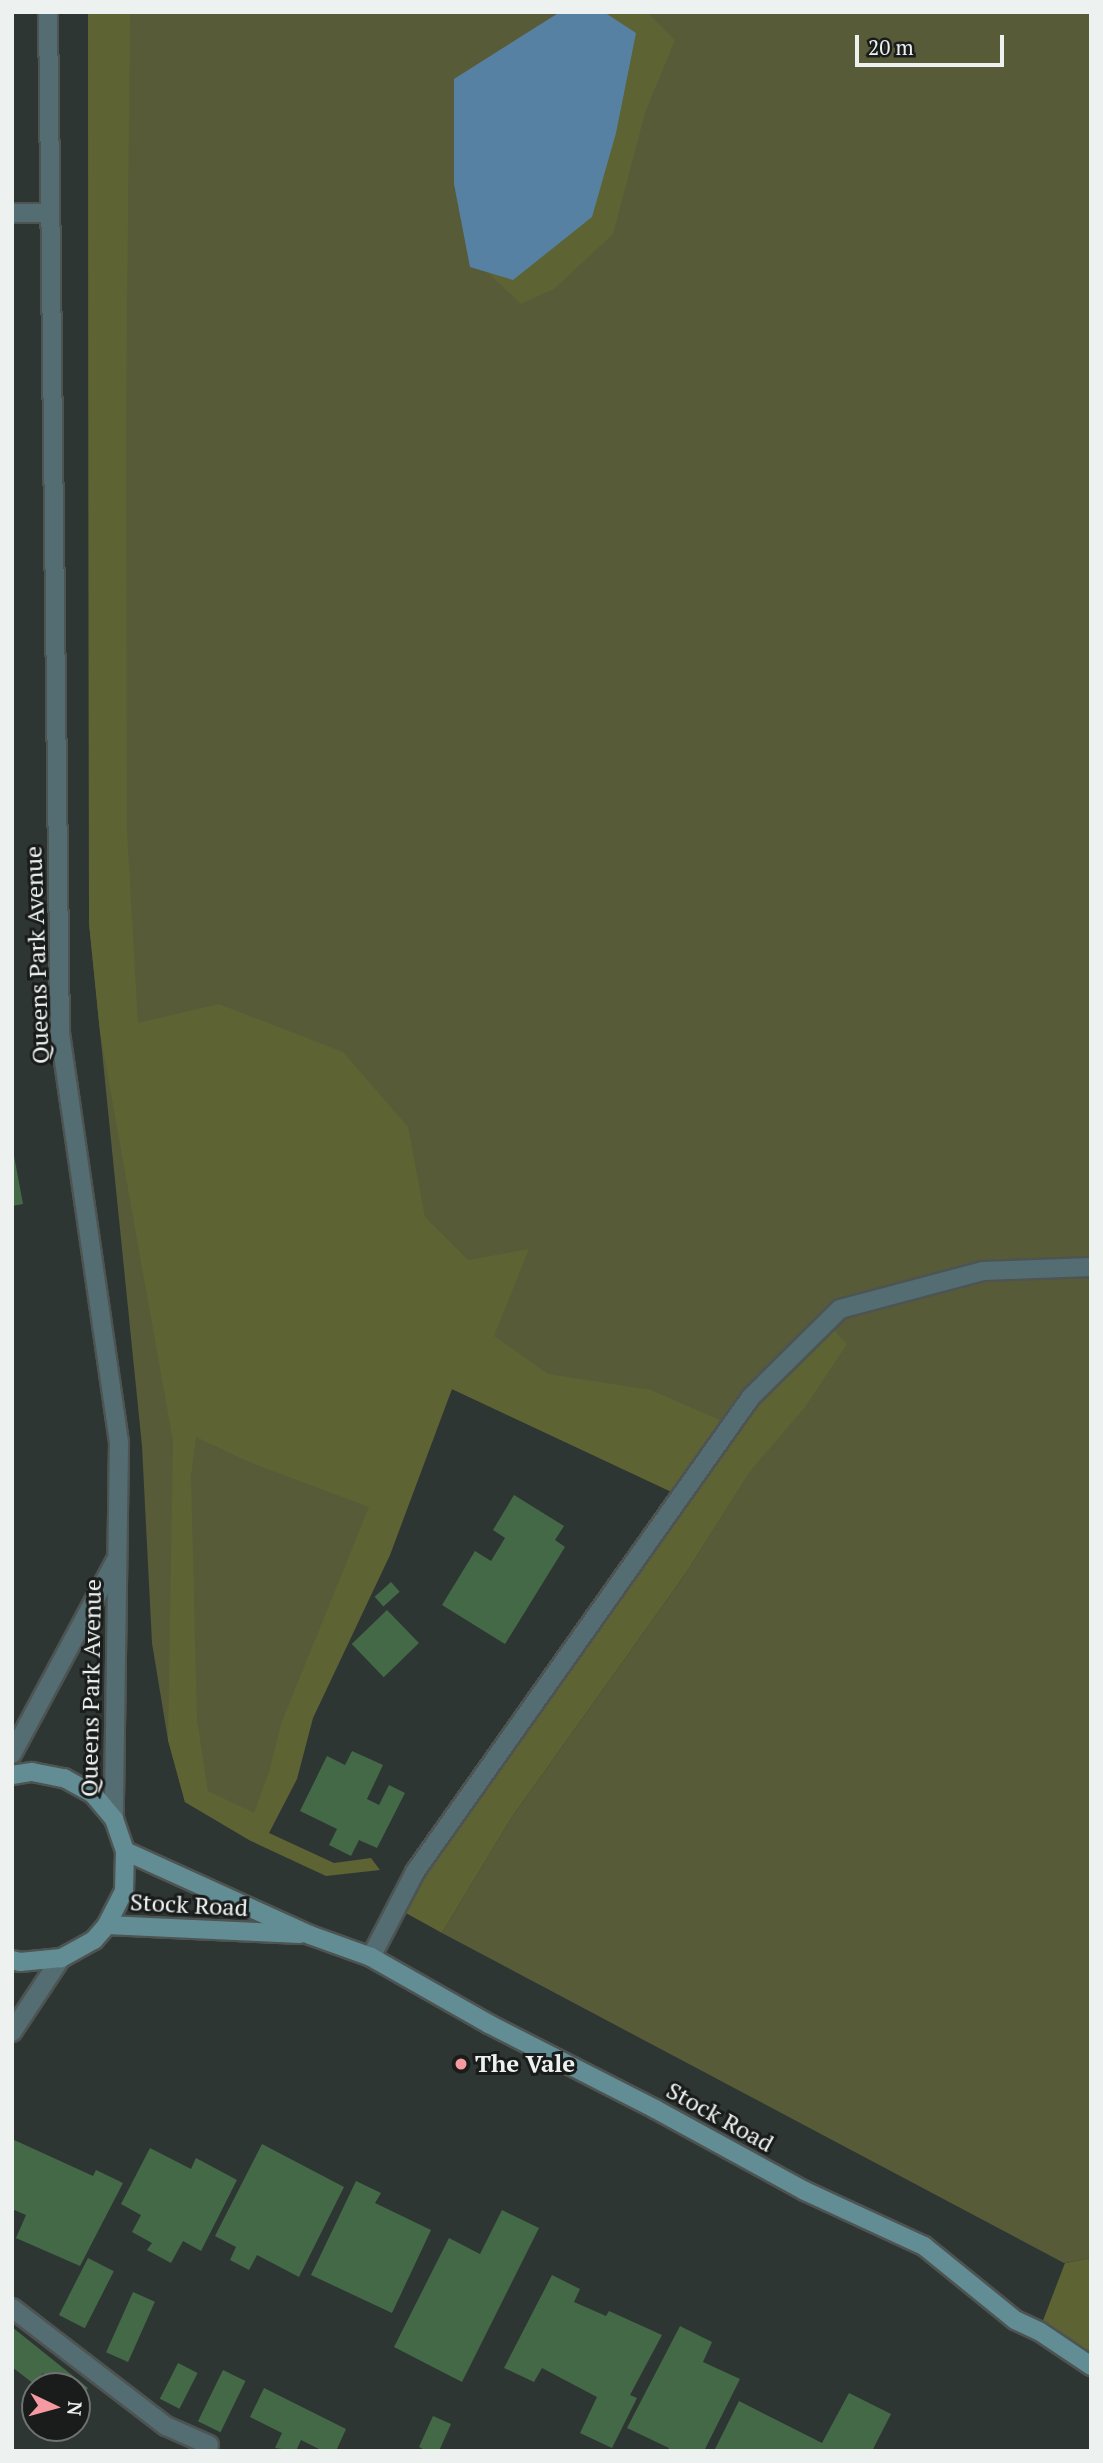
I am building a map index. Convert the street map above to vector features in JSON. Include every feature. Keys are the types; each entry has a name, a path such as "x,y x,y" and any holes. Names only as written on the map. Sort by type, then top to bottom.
{"main road":[{"name":"Stock Road","path":"12,1775 32,1772 64,1777 93,1794 114,1819 125,1851 124,1891 107,1926 94,1940 61,1958 20,1962 12,1960"},
{"name":"Stock Road","path":"125,1851 310,1935 371,1957 489,2024 805,2191 924,2246 1015,2320 1039,2331 1091,2366"},
{"name":"Stock Road","path":"107,1926 310,1935"}],"street":[{"name":"Queens Park Avenue","path":"48,12 48,213 60,1034 119,1442 114,1819"},
{"path":"12,213 48,213"},
{"path":"371,1957 415,1871 751,1397 840,1309 983,1271 1091,1268"},
{"name":"Queens Park Avenue","path":"12,1754 118,1557"},
{"path":"12,2032 61,1958"},
{"path":"12,2308 166,2426 209,2445"}],"green space":[{"path":"88,12 1091,12 1091,2258 1064,2263 442,1933 512,1817 686,1573 750,1471 681,1496 452,1389 251,1841 185,1802 168,1740 152,1643 142,1446 89,923"},
{"path":"88,12 130,12 126,425 127,831 138,1023 219,1004 343,1052 408,1127 425,1217 468,1260 529,1249 494,1336 548,1374 651,1390 731,1425 826,1322 847,1344 805,1407 751,1470 686,1573 512,1817 442,1933 395,1907 680,1496 452,1389 390,1555 313,1718 297,1779 269,1833 334,1863 371,1858 380,1870 326,1876 251,1841 185,1802 168,1740 173,1441 100,1032 89,923","holes":["196,1437 249,1462 369,1507 281,1724 269,1772 254,1813 208,1791 197,1720 191,1476"]},
{"path":"604,12 647,12 675,40 645,113 613,234 554,289 521,304 487,272 513,279 592,217 636,33"},
{"path":"1091,2258 1091,2365 1039,2331 1065,2263"}],"water":[{"path":"560,12 604,12 636,33 616,133 592,217 513,280 470,267 454,184 454,79"}],"building":[{"path":"12,1145 23,1204 12,1206"},
{"path":"514,1495 564,1526 555,1540 565,1547 505,1644 442,1605 475,1551 491,1561 505,1538 493,1530"},
{"path":"391,1582 400,1592 383,1606 375,1597"},
{"path":"387,1610 419,1643 384,1677 352,1644"},
{"path":"352,1751 383,1765 367,1799 379,1805 389,1785 405,1793 377,1848 359,1840 351,1856 329,1845 337,1829 300,1811 327,1756 345,1765"},
{"path":"12,2139 93,2176 96,2170 123,2183 80,2266 16,2238 26,2215 12,2209"},
{"path":"262,2144 344,2187 299,2277 257,2255 249,2270 230,2260 236,2247 215,2236"},
{"path":"150,2148 191,2169 196,2158 237,2180 201,2251 183,2241 171,2263 147,2250 152,2243 132,2232 141,2215 121,2204"},
{"path":"356,2181 381,2193 375,2203 431,2230 392,2313 311,2275"},
{"path":"502,2210 539,2228 462,2382 394,2347 449,2238 480,2254"},
{"path":"88,2258 114,2271 85,2328 59,2315"},
{"path":"552,2275 580,2289 574,2302 606,2316 609,2311 662,2335 630,2395 637,2398 612,2448 580,2433 597,2397 542,2368 534,2382 504,2368"},
{"path":"133,2292 155,2302 128,2362 106,2352"},
{"path":"680,2326 712,2342 703,2362 740,2379 704,2451 668,2451 669,2448 627,2428"},
{"path":"12,2327 68,2372 21,2374 12,2367"},
{"path":"178,2363 198,2373 179,2409 160,2399"},
{"path":"223,2370 245,2381 220,2432 198,2421"},
{"path":"264,2388 346,2429 336,2451 323,2451 301,2440 296,2451 275,2448 282,2433 250,2417"},
{"path":"849,2393 891,2414 872,2451 714,2451 739,2401 822,2443"},
{"path":"433,2416 451,2424 439,2451 427,2451 419,2447"}],"place":[{"name":"The Vale","path":"461,2064"}]}
